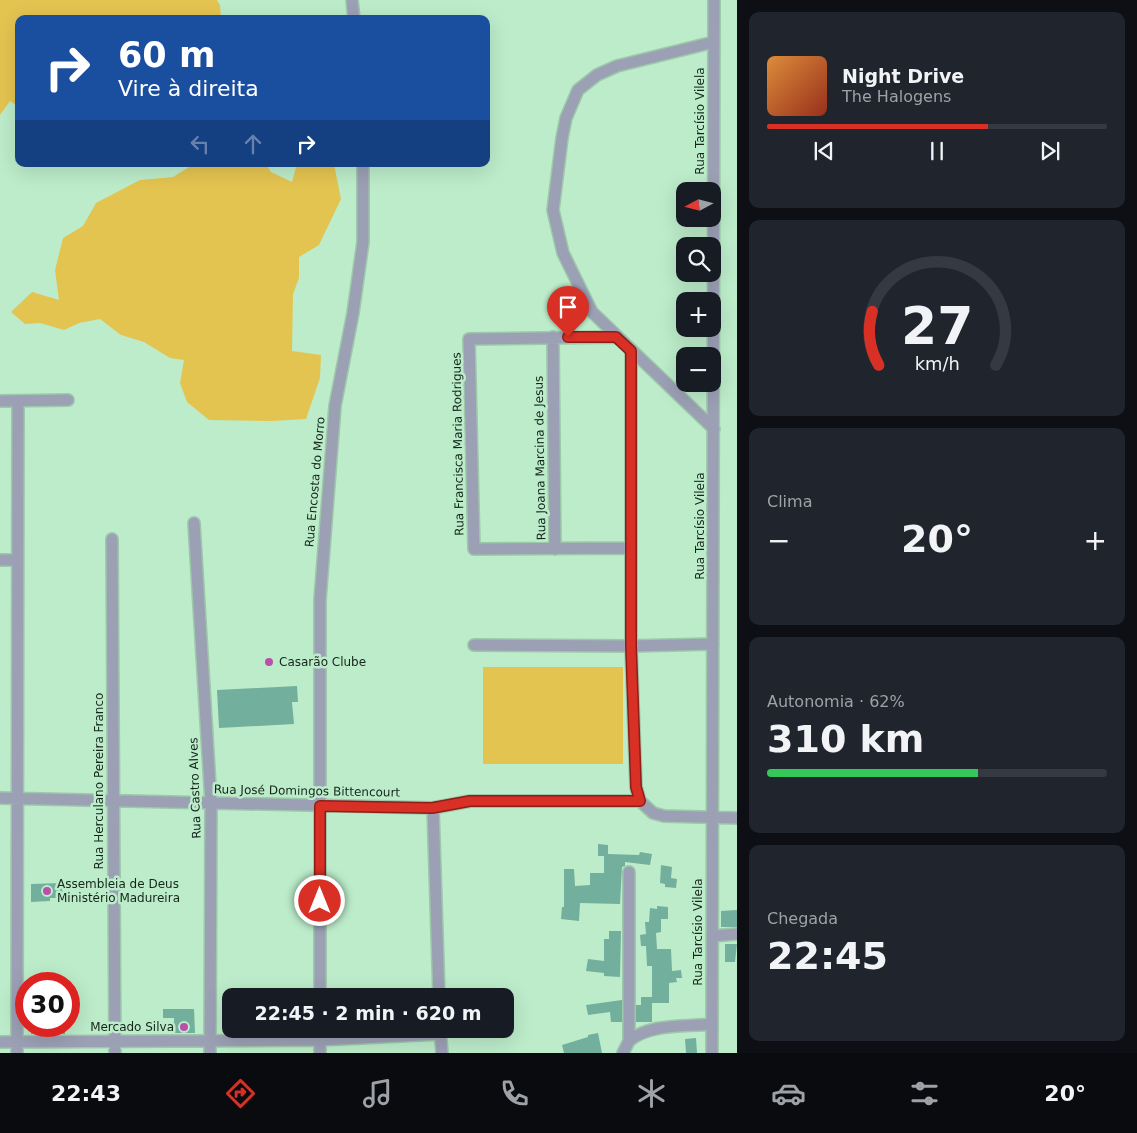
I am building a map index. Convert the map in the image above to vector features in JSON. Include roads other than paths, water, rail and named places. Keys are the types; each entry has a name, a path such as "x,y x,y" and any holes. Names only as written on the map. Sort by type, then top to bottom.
{"street":[{"path":"352,0 354,15"},
{"name":"Rua Tarcísio Vilela","path":"712,1053 714,0"},
{"path":"714,42 624,64 598,75 578,90 566,118 553,210 554,221 563,253 592,312 714,429"},
{"name":"Rua Encosta do Morro","path":"320,988 320,646 323,548 336,399 353,313 363,242 364,167"},
{"path":"553,337 616,337"},
{"name":"Rua Francisca Maria Rodrigues","path":"553,337 469,339 474,549 555,549"},
{"name":"Rua Joana Marcina de Jesus","path":"553,337 555,549"},
{"path":"631,351 631,646 636,787 640,801 653,812 664,816 737,818"},
{"path":"0,401 68,400"},
{"path":"17,1047 18,401"},
{"name":"Rua Castro Alves","path":"194,523 211,803 210,1053"},
{"name":"Rua Herculano Pereira Franco","path":"112,539 115,1053"},
{"path":"555,549 630,548"},
{"path":"0,560 18,560"},
{"path":"474,645 631,646 713,644"},
{"name":"Rua José Domingos Bittencourt","path":"0,798 432,808 470,801 640,801"},
{"path":"432,808 439,988"},
{"path":"623,1053 628,1041 628,872"},
{"path":"712,936 737,934"},
{"path":"628,1041 635,1035 653,1030 712,1024"},
{"path":"0,1042 17,1047 115,1041 210,1041 257,1038"},
{"path":"320,1038 320,1053"},
{"path":"441,1038 442,1053"}],"place":[{"name":"Casarão Clube","path":"269,662"},
{"name":"Assembleia de Deus Ministério Madureira","path":"47,891"},
{"name":"Mercado Silva","path":"184,1027"}]}
